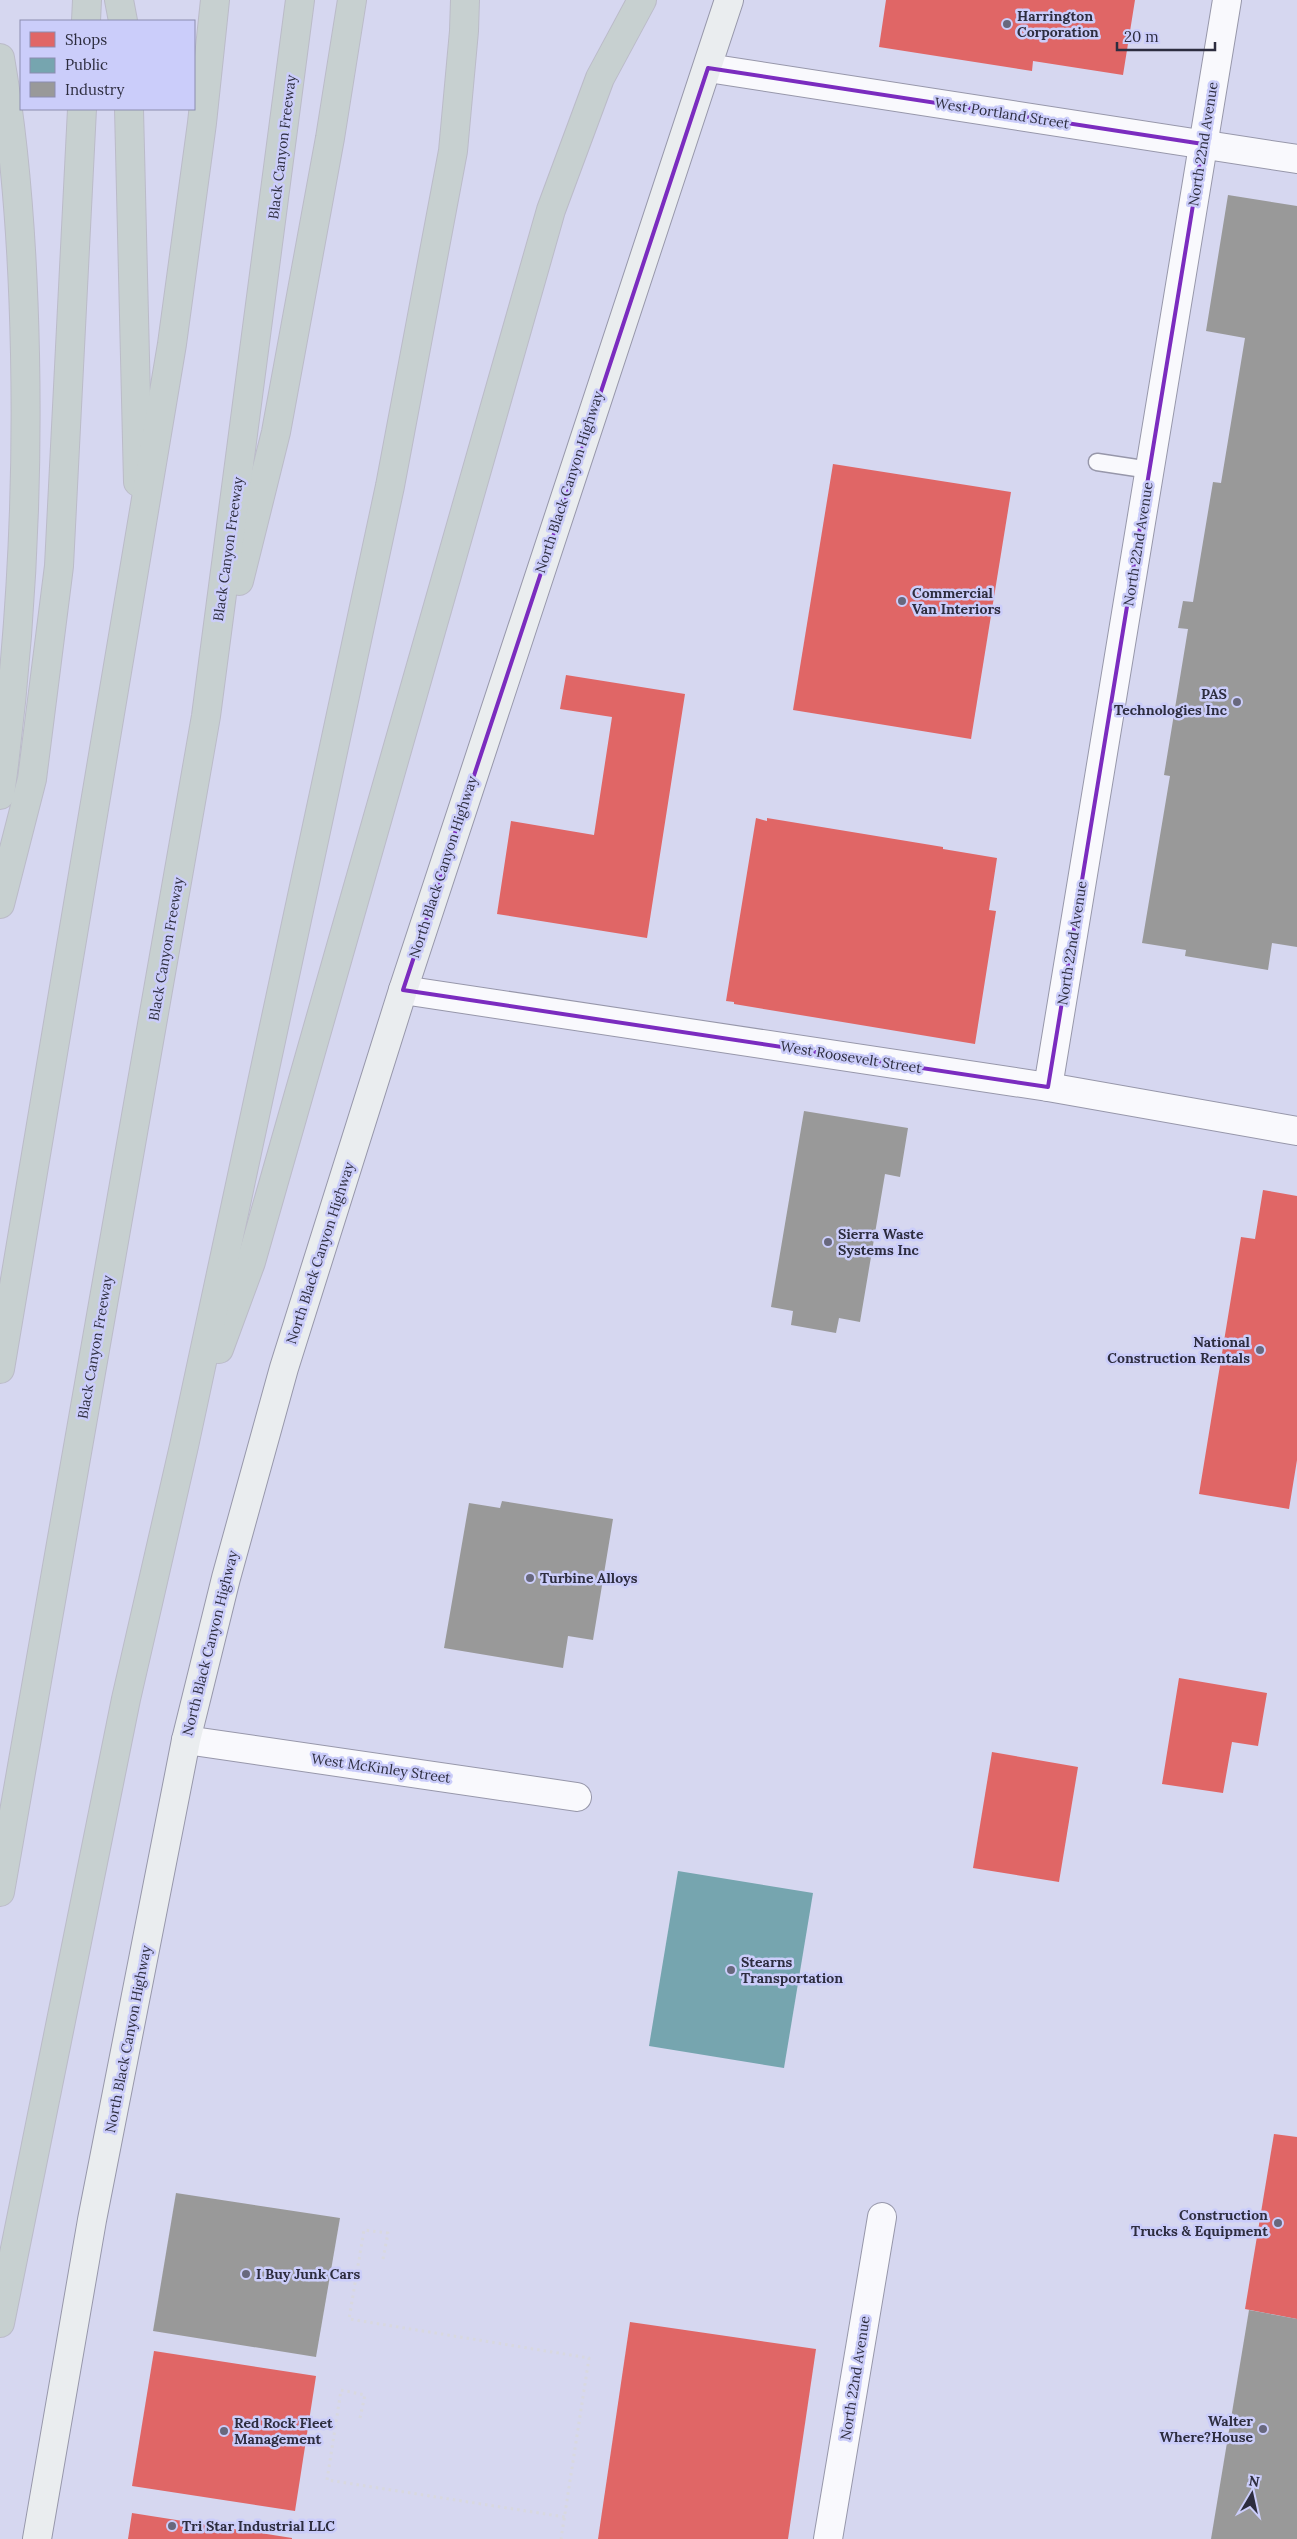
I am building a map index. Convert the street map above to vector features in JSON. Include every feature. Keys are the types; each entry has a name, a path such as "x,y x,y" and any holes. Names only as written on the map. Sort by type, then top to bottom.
{"highway":[{"path":"86,20 87,0"},
{"path":"119,0 122,20"},
{"path":"0,1369 139,549 187,240 215,0"},
{"name":"Black Canyon Freeway","path":"0,1892 206,716 300,0"},
{"path":"206,716 276,432 330,138 352,0"},
{"path":"0,2323 126,1699 184,1446 390,486 453,151 465,0"},
{"path":"184,1446 251,1262 551,210 600,78 642,0"},
{"path":"0,58 12,123 18,193 24,314 27,448 16,666 1,784"},
{"path":"0,904 32,779 59,566 82,110"},
{"path":"129,110 139,549"}],"main road":[{"name":"North Black Canyon Highway","path":"38,2539 92,2220 186,1740 226,1578 284,1368 403,990 568,484 708,68 729,0"}],"street":[{"name":"North 22nd Avenue","path":"1048,1087 1227,0"},
{"name":"West Portland Street","path":"708,68 1297,159"},
{"name":"West Roosevelt Street","path":"403,990 1048,1087 1297,1131"},
{"name":"West McKinley Street","path":"186,1740 577,1797"},
{"name":"North 22nd Avenue","path":"828,2539 882,2217"}],"lane":[{"path":"1098,462 1150,470"}],"path":[{"path":"383,2259 388,2234 364,2230 349,2319 589,2358 562,2539"},
{"path":"360,2418 365,2395 341,2390 327,2480 565,2517"}],"highlighted area":[{"path":"708,68 1203,144 1048,1087 403,990"}],"building: Shops":[{"name":"Harrington Corporation","path":"886,0 1135,0 1123,75 1033,61 1032,71 879,47"},
{"name":"Commercial Van Interiors","path":"833,464 1011,492 971,739 793,710"},
{"path":"566,675 685,694 647,938 497,914 511,821 594,835 612,717 560,709"},
{"path":"756,818 767,821 767,818 943,847 943,849 997,858 989,910 996,911 975,1044 734,1004 734,1002 726,1001"},
{"name":"National Construction Rentals","path":"1263,1190 1297,1196 1297,1460 1289,1509 1199,1494 1241,1237 1255,1239"},
{"path":"1179,1678 1267,1693 1258,1746 1232,1742 1223,1793 1162,1784"},
{"path":"992,1752 1078,1767 1059,1882 973,1868"},
{"name":"Construction Trucks & Equipment","path":"1274,2134 1297,2137 1297,2319 1245,2309"},
{"path":"630,2322 816,2349 788,2539 598,2539"},
{"name":"Red Rock Fleet Management","path":"154,2351 316,2376 295,2511 132,2486"},
{"name":"Tri Star Industrial LLC","path":"132,2513 292,2538 292,2539 128,2539"}],"building: Public":[{"name":"Stearns Transportation","path":"678,1871 813,1893 784,2068 649,2046"}],"building: Industry":[{"name":"PAS Technologies Inc","path":"1228,195 1297,206 1297,947 1272,943 1268,970 1185,956 1186,950 1142,943 1170,776 1164,775 1188,629 1178,628 1183,601 1193,602 1213,482 1221,483 1245,338 1206,331"},
{"name":"Sierra Waste Systems Inc","path":"804,1111 908,1128 900,1177 885,1174 860,1322 839,1318 836,1333 791,1325 793,1311 771,1307"},
{"name":"Turbine Alloys","path":"502,1501 613,1519 593,1640 568,1636 563,1668 444,1648 469,1503 500,1508"},
{"name":"I Buy Junk Cars","path":"176,2193 340,2218 316,2357 153,2331"},
{"name":"Walter Where?House","path":"1249,2310 1297,2319 1297,2539 1211,2539"}],"place":[{"name":"Harrington Corporation","path":"1007,24"},
{"name":"Commercial Van Interiors","path":"902,601"},
{"name":"PAS Technologies Inc","path":"1237,702"},
{"name":"Sierra Waste Systems Inc","path":"828,1242"},
{"name":"National Construction Rentals","path":"1260,1350"},
{"name":"Turbine Alloys","path":"530,1578"},
{"name":"Stearns Transportation","path":"731,1970"},
{"name":"Construction Trucks & Equipment","path":"1278,2223"},
{"name":"I Buy Junk Cars","path":"246,2274"},
{"name":"Walter Where?House","path":"1263,2429"},
{"name":"Red Rock Fleet Management","path":"224,2431"},
{"name":"Tri Star Industrial LLC","path":"172,2526"}]}
